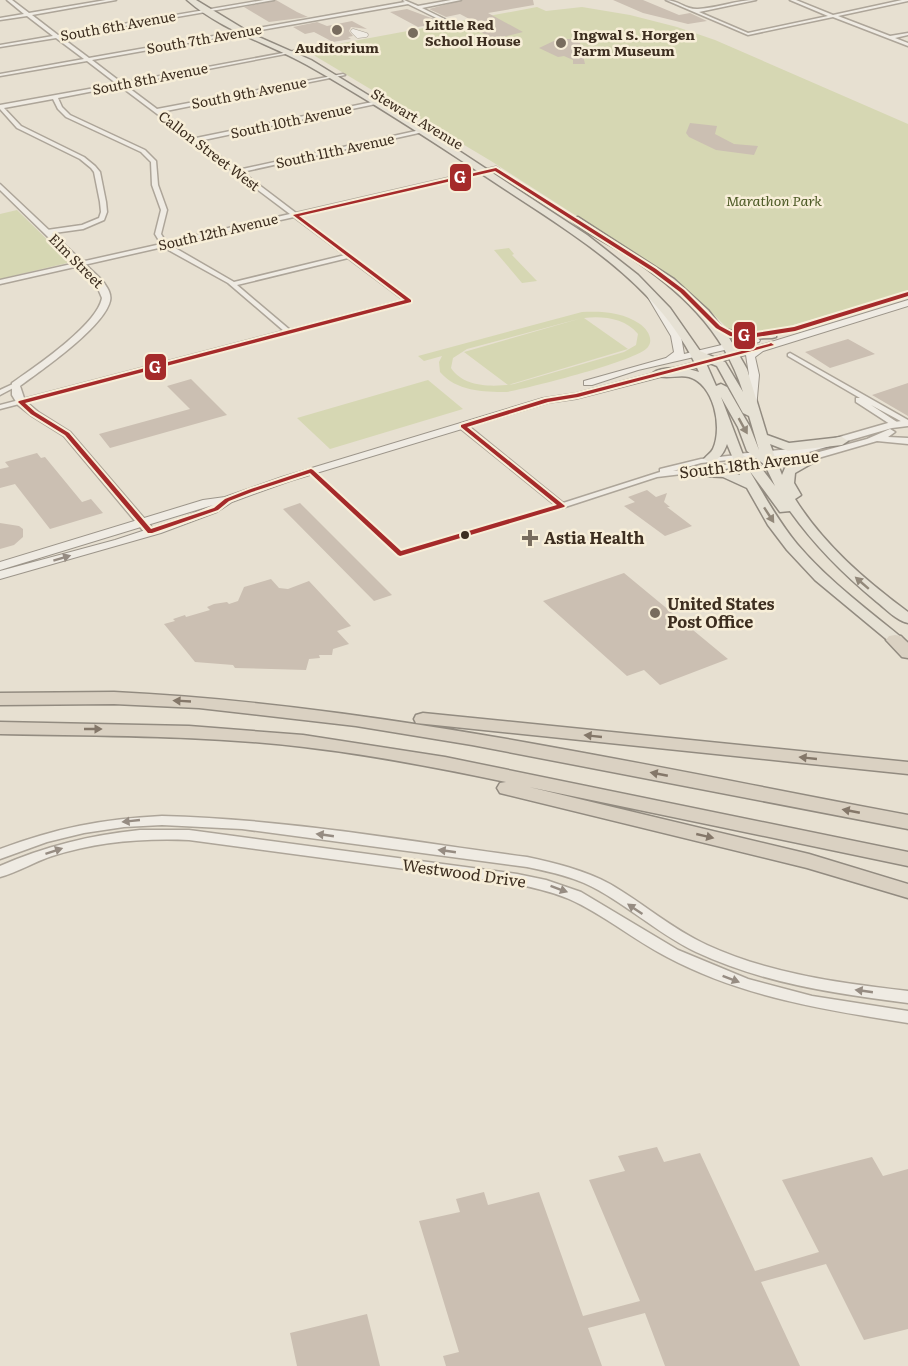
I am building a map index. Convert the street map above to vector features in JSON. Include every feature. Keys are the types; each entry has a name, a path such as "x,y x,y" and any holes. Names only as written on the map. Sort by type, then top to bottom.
{"highway":[{"path":"0,699 129,699 293,706 908,768"},
{"path":"241,705 417,729 908,822"},
{"path":"0,729 159,730 334,745 425,759 908,860"},
{"path":"258,738 431,769 810,861 908,891"}],"main road":[{"name":"Stewart Avenue","path":"191,0 242,33 288,53 332,77 485,171 583,237 620,265 651,294 679,327 699,358"},
{"name":"Stewart Avenue","path":"206,0 254,30 343,75 434,129 663,276 698,306 718,330 723,352"},
{"path":"583,237 616,253 674,295 723,352 741,369 761,437 750,484"},
{"path":"651,294 678,343 679,353 670,359"},
{"path":"0,566 219,508 227,500 286,479 547,400 576,396 659,373 699,358 908,294"},
{"path":"723,352 765,346 908,303"},
{"path":"718,330 736,336 772,335"},
{"path":"752,407 754,375 750,356 765,346"},
{"path":"723,352 722,365 740,400 756,422"},
{"path":"699,358 724,418 787,511 814,534 855,576 908,619"},
{"path":"547,400 571,388 670,359 699,358 715,372 744,427 754,460 785,492 814,534"},
{"path":"659,373 691,373 710,383"},
{"path":"710,459 718,451 724,418"},
{"path":"761,437 788,447 842,441"},
{"path":"803,520 788,476 794,466 812,458"},
{"path":"687,472 725,473 750,484 792,547 843,598 904,648"},
{"path":"0,575 146,527"}],"street":[{"name":"Callon Street West","path":"9,0 409,301 289,332"},
{"path":"0,19 114,0"},
{"name":"South 6th Avenue","path":"0,46 272,0"},
{"path":"417,7 459,0"},
{"path":"668,0 748,34 908,0"},
{"path":"696,11 754,0"},
{"path":"792,0 908,45"},
{"path":"406,1 461,29"},
{"name":"South 7th Avenue","path":"0,75 242,33 406,1"},
{"path":"889,38 908,34"},
{"name":"South 8th Avenue","path":"0,107 299,51"},
{"name":"South 9th Avenue","path":"156,111 343,75"},
{"path":"56,97 60,108 68,116 143,151 154,162 155,185 164,210 158,234 165,244 233,284 289,332"},
{"name":"South 10th Avenue","path":"195,140 387,101"},
{"path":"0,107 19,127 82,158 97,172 104,209 102,219 83,227 47,232"},
{"name":"South 11th Avenue","path":"236,172 434,129"},
{"name":"South 12th Avenue","path":"0,282 496,169"},
{"name":"Elm Street","path":"0,186 4,195 47,232 105,290 106,303 93,321 43,365 0,393"},
{"path":"233,284 350,256"},
{"path":"0,407 289,332"},
{"path":"790,355 905,426"},
{"path":"15,385 21,402 32,414 67,434 146,527"},
{"path":"845,389 905,426"},
{"name":"South 18th Avenue","path":"463,426 562,506 678,466 710,459 812,458 870,441 905,426"},
{"name":"South 18th Avenue","path":"656,475 687,472 802,451 905,426"},
{"path":"870,441 889,438 908,441"},
{"name":"Westwood Drive","path":"0,854 50,837 97,826 142,820 183,819 243,824 527,862 560,869 588,880 685,939 729,959 821,983 908,997"},
{"name":"Westwood Drive","path":"0,872 34,858 82,843 116,837 161,834 189,835 517,879 546,885 576,896 673,954 744,984 812,1002 908,1017"}],"green space":[{"name":"Marathon Park","path":"537,7 546,11 582,7 630,15 677,27 715,40 908,124 908,291 773,331 739,334 730,331 701,302 659,269 491,161 305,50"},
{"path":"17,210 67,259 67,263 0,279 0,214"},
{"path":"509,248 514,254 512,255 537,281 522,283 494,250"},
{"path":"582,312 604,312 626,317 643,326 649,334 650,341 648,347 640,353 625,359 582,373 507,392 479,391 462,387 440,372 439,362 442,356 424,361 418,356","holes":["599,317 627,324 638,334 636,345 624,352 509,385 628,349 584,318","582,318 464,352 508,385 489,386 471,383 457,375 451,368 453,358 467,349"]},
{"path":"428,380 463,409 330,449 297,418"}],"building":[{"path":"276,0 308,17 269,22 244,7"},
{"path":"463,0 533,0 534,5 488,13 523,32 495,39 478,31 488,29 460,14 446,17 429,9"},
{"path":"613,0 643,0 679,15 690,13 707,21 688,24 643,13"},
{"path":"407,9 434,19 427,20 434,24 418,27 390,12"},
{"path":"352,21 367,29 351,27 349,31 353,36 348,37 351,39 333,42 314,32 305,34 293,27 317,22 327,26"},
{"path":"558,39 579,39 585,64 573,64 573,60 564,56 558,57 539,48"},
{"path":"690,123 717,126 715,134 734,144 758,146 754,155 716,150 689,137 686,133"},
{"path":"848,339 875,354 830,368 805,352"},
{"path":"191,379 227,415 110,448 99,434 190,409 167,386"},
{"path":"908,383 908,416 872,395"},
{"path":"37,453 41,458 45,457 82,502 91,499 103,513 50,529 15,484 0,488 0,469 9,467 5,462"},
{"path":"647,490 656,497 667,493 664,502 670,507 667,507 692,526 665,536 624,506 635,502 628,497"},
{"path":"300,503 392,595 374,601 283,509"},
{"path":"0,523 19,526 23,529 23,537 14,545 0,549"},
{"path":"624,573 728,659 660,685 644,670 627,676 543,601"},
{"path":"271,579 279,588 288,589 309,581 351,626 337,631 349,644 333,649 332,655 319,655 320,658 309,659 306,670 235,668 233,665 195,662 164,624 185,615 186,617 210,610 207,607 214,604 227,602 229,604 238,601 244,587"},
{"path":"657,1147 664,1162 700,1153 755,1271 819,1252 782,1180 872,1157 883,1176 908,1169 908,1329 864,1340 826,1264 761,1282 800,1366 665,1366 645,1313 588,1328 602,1366 446,1366 443,1356 459,1352 419,1221 460,1212 456,1199 484,1192 488,1205 539,1192 583,1316 640,1301 589,1180 625,1171 618,1156"},
{"path":"367,1314 380,1366 297,1366 290,1333"}],"transit line":[{"name":"G","path":"295,215 496,169 654,270 682,291 718,327 732,335 750,336 795,329 908,294"},
{"name":"G","path":"295,215 409,301"},
{"name":"G","path":"409,301 21,402 33,413 67,434 150,532 216,509 227,500 250,491 311,471 400,554 562,506"},
{"name":"G","path":"463,426 547,400 576,396 771,345"},
{"name":"G","path":"463,426 562,506"}],"place":[{"name":"Auditorium","path":"337,30"},
{"name":"Little Red School House","path":"413,33"},
{"name":"Ingwal S. Horgen Farm Museum","path":"561,43"},
{"name":"Astia Health","path":"530,538"},
{"name":"United States Post Office","path":"655,613"}]}
